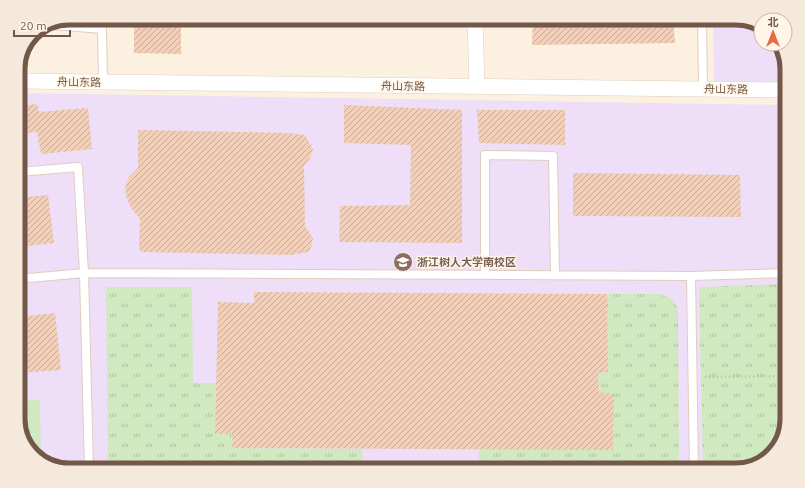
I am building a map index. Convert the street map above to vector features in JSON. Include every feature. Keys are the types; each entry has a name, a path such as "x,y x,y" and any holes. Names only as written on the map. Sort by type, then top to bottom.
{"street":[{"path":"475,25 477,87"},
{"name":"舟山东路","path":"25,81 780,90"}],"lane":[{"path":"702,25 703,89"},
{"path":"62,26 102,29 103,82"},
{"path":"485,275 485,155 553,156 555,275"},
{"path":"25,171 78,167 84,273 89,463"},
{"path":"25,278 84,273 690,276 780,273"},
{"path":"690,276 694,463"}],"path":[{"path":"693,378 780,376"}],"shaded area":[{"path":"713,25 742,25 753,28 753,52 776,52 778,55 780,66 780,83 714,85"},
{"name":"浙江树人大学南校区","path":"25,93 780,105 780,425 777,436 771,446 763,454 753,460 742,463 63,463 52,460 40,452 32,444 27,433 25,422"}],"green space":[{"path":"780,284 779,431 771,446 763,454 748,462 703,463 699,287"},
{"path":"106,287 192,287 193,383 216,383 215,434 233,434 232,448 362,449 363,463 108,463"},
{"path":"607,294 660,294 672,299 678,308 679,463 479,463 479,449 613,450 614,394 599,392 598,373 608,372"},
{"path":"40,400 41,453 32,444 27,433 25,422 25,401"}],"building":[{"path":"134,25 181,25 181,54 134,53"},
{"path":"533,25 674,25 675,43 532,45"},
{"path":"37,104 39,112 88,108 92,149 41,154 37,132 25,133 25,105"},
{"path":"344,105 462,110 462,243 339,242 340,206 410,205 411,145 344,143"},
{"path":"477,110 565,110 565,145 479,143"},
{"path":"138,130 289,133 305,135 313,149 310,158 304,166 305,226 313,238 312,245 308,252 290,255 141,252 139,248 140,219 132,209 127,199 125,188 129,177 138,168"},
{"path":"573,173 740,175 741,217 573,216"},
{"path":"48,195 54,243 25,246 25,197"},
{"path":"254,292 607,294 608,372 598,373 599,392 614,394 613,450 232,448 233,434 215,434 218,302 254,303"},
{"path":"55,313 61,370 25,373 25,316"}],"place":[{"name":"浙江树人大学南校区","path":"403,262"}]}
